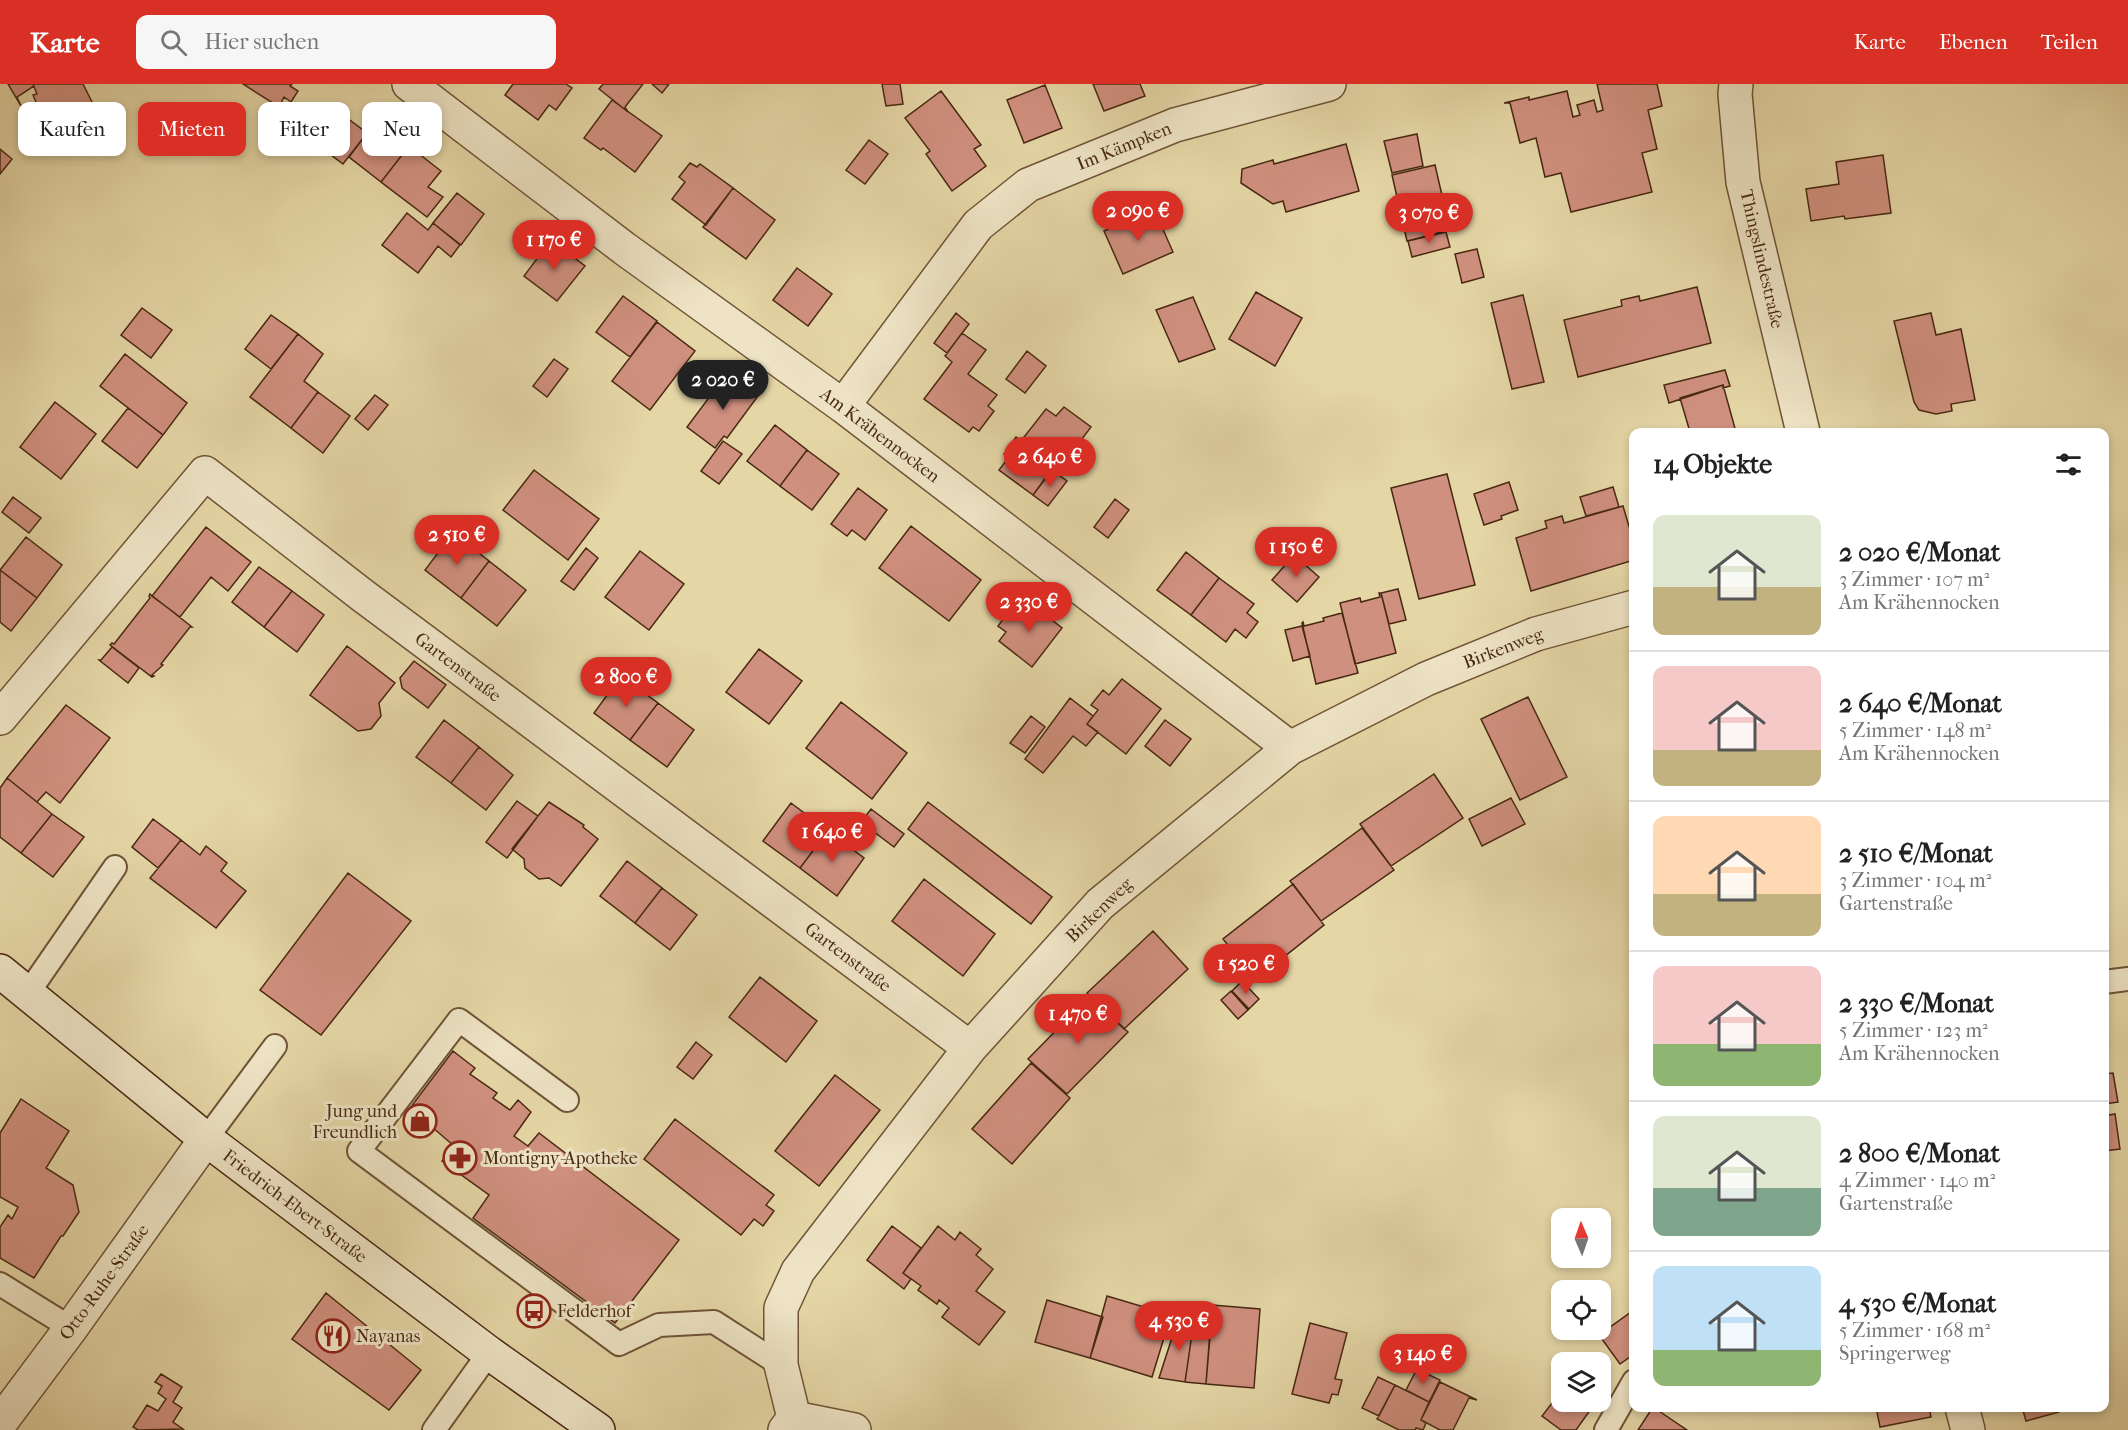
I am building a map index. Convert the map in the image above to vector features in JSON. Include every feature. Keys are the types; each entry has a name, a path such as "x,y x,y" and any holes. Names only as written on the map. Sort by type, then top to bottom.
{"street":[{"name":"Am Krähennocken","path":"409,84 625,249 843,406 1290,748"},
{"name":"Im Kämpken","path":"843,406 978,225 1028,185 1175,125 1329,84"},
{"name":"Thingslindestraße","path":"1736,84 1743,182 1802,428"},
{"name":"Gartenstraße","path":"0,717 205,473 362,595 970,1048"},
{"name":"Birkenweg","path":"790,1424 781,1365 781,1308 798,1271 970,1048 1100,904 1290,748 1425,680 1525,638 1629,608"},
{"name":"Friedrich-Ebert-Straße","path":"0,972 206,1139 489,1353 598,1430"},
{"name":"Otto-Ruhe-Straße","path":"0,1423 206,1139"},
{"path":"1963,1412 1968,1430"},
{"path":"790,1424 854,1430"}],"lane":[{"path":"28,993 115,867"},
{"path":"2109,981 2128,979"},
{"path":"567,1100 459,1020 359,1151 619,1344 659,1325 714,1322 781,1365"},
{"path":"206,1139 275,1046"},
{"path":"0,1284 71,1328"},
{"path":"434,1430 489,1353"},
{"path":"1606,1430 1629,1390"}],"building":[{"path":"8,84 33,84 34,86 17,97 19,102"},
{"path":"33,84 83,84 92,102 36,102 33,95 37,94"},
{"path":"243,84 292,84 290,86 298,91 291,102 284,97 282,102 271,102"},
{"path":"513,84 566,84 572,88 556,110 549,105 538,120 505,95"},
{"path":"603,84 643,84 625,107 628,112 599,89"},
{"path":"652,84 669,84 662,93"},
{"path":"882,84 900,84 903,104 886,106"},
{"path":"1093,84 1140,84 1145,96 1104,111"},
{"path":"1597,84 1657,84 1662,106 1648,110 1657,149 1642,153 1652,192 1571,212 1561,173 1545,177 1536,138 1520,143 1510,103 1504,103 1567,91 1573,117 1580,115 1577,105 1594,100 1597,112 1603,110"},
{"path":"1045,85 1062,128 1024,143 1007,100"},
{"path":"941,91 981,145 974,149 986,166 952,191 926,154 930,151 905,118"},
{"path":"612,100 662,136 635,172 603,148 601,150 584,138"},
{"path":"350,120 362,129 362,139 350,155"},
{"path":"1417,134 1423,166 1392,173 1384,141"},
{"path":"362,140 362,156 401,156 381,182 350,156"},
{"path":"869,140 888,154 865,184 846,170"},
{"path":"1346,144 1359,191 1286,212 1283,201 1273,204 1241,183 1242,169 1273,160 1274,164"},
{"path":"0,149 12,159 0,174"},
{"path":"1883,155 1891,213 1811,221 1806,189 1839,184 1836,162"},
{"path":"332,156 349,156 343,164"},
{"path":"401,156 422,156 441,171 428,187 443,197 427,217 381,182"},
{"path":"690,163 697,167 700,164 733,188 706,225 672,199 685,182 679,177"},
{"path":"1435,165 1450,230 1407,241 1392,175"},
{"path":"733,188 775,220 746,259 703,227"},
{"path":"457,193 484,214 461,245 433,223"},
{"path":"1154,209 1173,252 1123,274 1104,231"},
{"path":"407,213 428,230 433,223 460,245 451,257 438,246 418,273 382,245"},
{"path":"1446,232 1450,247 1412,257 1408,241"},
{"path":"551,240 585,266 557,301 524,276"},
{"path":"1477,249 1484,277 1462,283 1455,254"},
{"path":"797,268 832,294 808,326 773,300"},
{"path":"1697,287 1711,343 1578,377 1564,320 1622,306 1621,300 1639,296 1640,301"},
{"path":"1256,292 1302,318 1275,366 1229,339"},
{"path":"1523,295 1544,382 1512,389 1491,303"},
{"path":"623,296 657,321 630,357 596,332"},
{"path":"1193,297 1215,349 1179,362 1156,310"},
{"path":"142,308 172,330 151,358 121,335"},
{"path":"956,313 969,324 947,353 934,343"},
{"path":"1931,313 1936,335 1961,329 1975,400 1951,404 1952,411 1936,414 1919,410 1914,402 1894,321"},
{"path":"271,315 298,334 271,369 245,349"},
{"path":"657,322 695,351 650,410 612,381"},
{"path":"962,333 986,350 968,374 997,395 988,406 994,411 979,431 973,427 969,432 924,399 952,362 945,356"},
{"path":"298,334 323,354 304,381 318,392 291,428 250,397"},
{"path":"1027,351 1046,366 1025,393 1006,379"},
{"path":"125,354 187,403 163,435 100,386"},
{"path":"554,359 568,369 547,397 533,386"},
{"path":"1725,370 1730,386 1723,388 1723,385 1669,403 1664,385"},
{"path":"728,372 758,396 727,438 724,436 715,448 687,427"},
{"path":"1723,385 1735,428 1689,428 1680,398"},
{"path":"318,392 350,416 323,453 291,428"},
{"path":"375,395 388,405 368,430 355,419"},
{"path":"55,402 96,434 61,479 20,447"},
{"path":"1064,407 1091,427 1067,459 1062,455 1033,495 999,470 1009,457 1004,454 1016,437 1021,441 1046,409 1056,416"},
{"path":"128,408 163,435 137,468 102,441"},
{"path":"775,425 807,450 780,486 747,461"},
{"path":"723,441 742,454 719,484 701,471"},
{"path":"807,450 839,474 812,510 780,486"},
{"path":"534,470 599,519 568,560 503,510"},
{"path":"1052,470 1067,481 1048,506 1033,495"},
{"path":"1447,474 1475,585 1419,599 1391,488"},
{"path":"1509,482 1518,510 1484,525 1474,494"},
{"path":"1613,487 1619,507 1586,516 1580,497"},
{"path":"858,488 887,510 865,540 852,530 847,536 831,524"},
{"path":"13,497 41,518 29,533 2,512"},
{"path":"1115,499 1129,510 1108,538 1094,527"},
{"path":"1623,506 1629,526 1629,562 1531,591 1516,538 1547,528 1545,521 1562,516 1564,523"},
{"path":"911,526 981,580 949,621 879,568"},
{"path":"206,527 251,562 228,591 211,577 180,617 152,596"},
{"path":"453,533 489,561 461,598 425,570"},
{"path":"26,537 62,565 37,598 0,570"},
{"path":"586,548 598,558 574,590 561,581"},
{"path":"640,551 684,584 649,630 605,597"},
{"path":"1186,552 1219,578 1191,615 1157,590"},
{"path":"1294,555 1319,577 1297,602 1272,580"},
{"path":"489,561 526,590 497,626 461,598"},
{"path":"259,567 292,591 264,627 232,602"},
{"path":"0,570 37,598 11,631 0,622"},
{"path":"1219,578 1254,604 1247,613 1258,622 1246,638 1235,629 1226,642 1191,615"},
{"path":"1398,589 1406,620 1389,624 1381,593"},
{"path":"292,591 324,615 297,652 264,627"},
{"path":"1379,593 1381,593 1396,653 1355,664 1340,603 1360,598 1361,602 1380,597"},
{"path":"150,594 192,627 152,677 110,645 114,644 150,598"},
{"path":"1029,602 1062,628 1032,667 999,641 1006,632 998,626 1009,611 1017,618"},
{"path":"1342,613 1358,673 1316,684 1302,623 1304,626 1324,621 1323,618"},
{"path":"1302,626 1310,656 1293,661 1285,630"},
{"path":"347,646 395,683 379,703 381,716 371,729 358,731 310,695"},
{"path":"112,647 139,668 128,683 99,660"},
{"path":"759,649 802,681 769,724 726,692"},
{"path":"414,661 446,685 428,708 402,688 400,678"},
{"path":"621,676 658,703 630,740 594,713"},
{"path":"1122,679 1161,709 1126,754 1087,724 1098,710 1091,705 1103,690 1109,695"},
{"path":"1528,697 1567,777 1520,800 1481,719"},
{"path":"1070,698 1093,716 1087,724 1098,732 1086,746 1073,736 1043,773 1025,759"},
{"path":"841,702 907,753 872,799 806,748"},
{"path":"658,703 694,730 667,767 630,740"},
{"path":"66,705 110,738 60,803 46,792 37,802 7,778"},
{"path":"1031,716 1045,727 1025,753 1010,743"},
{"path":"444,720 479,747 451,783 416,757"},
{"path":"1165,720 1191,739 1170,766 1145,746"},
{"path":"479,747 513,775 486,810 451,783"},
{"path":"1434,774 1463,818 1391,866 1360,824"},
{"path":"7,778 52,814 21,853 0,837 0,788"},
{"path":"1511,798 1525,824 1482,846 1469,819"},
{"path":"517,801 538,816 507,858 486,842"},
{"path":"549,802 584,825 583,827 598,839 561,886 549,878 539,879 525,868 524,859 512,849"},
{"path":"928,802 1052,897 1031,924 908,829"},
{"path":"791,803 828,831 800,868 763,841"},
{"path":"871,809 904,834 894,847 861,822"},
{"path":"52,814 84,837 53,877 21,853"},
{"path":"153,819 181,840 158,868 132,847"},
{"path":"1362,828 1394,870 1321,921 1290,881"},
{"path":"828,831 864,858 837,896 800,868"},
{"path":"181,840 200,855 206,846 227,863 221,871 246,891 216,928 150,878"},
{"path":"627,861 662,888 635,923 600,896"},
{"path":"348,873 411,921 321,1035 260,990"},
{"path":"924,879 995,934 963,976 892,921"},
{"path":"1293,884 1324,925 1255,980 1223,939"},
{"path":"662,888 697,915 670,950 635,923"},
{"path":"1153,931 1188,969 1124,1029 1087,993"},
{"path":"760,977 817,1021 786,1062 729,1017"},
{"path":"1242,981 1259,999 1249,1009 1232,991"},
{"path":"1231,991 1248,1010 1238,1019 1221,1000"},
{"path":"1090,996 1128,1032 1067,1094 1028,1059"},
{"path":"696,1042 712,1055 693,1079 677,1067"},
{"path":"453,1051 475,1068 470,1074 497,1093 493,1098 510,1110 518,1100 531,1112 514,1136 528,1146 539,1133 679,1240 615,1323 473,1218 489,1195 442,1161 454,1146 432,1127 427,1133 404,1116"},
{"path":"1031,1063 1070,1098 1012,1164 972,1129"},
{"path":"2109,1073 2113,1073 2118,1102 2109,1103"},
{"path":"835,1075 880,1110 819,1186 775,1151"},
{"path":"21,1099 69,1131 46,1168 73,1185 79,1212 34,1278 0,1258 0,1227 8,1215 12,1219 18,1207 0,1197 0,1133"},
{"path":"2115,1114 2120,1149 2109,1150 2109,1115"},
{"path":"675,1119 774,1195 766,1205 774,1211 763,1226 754,1219 741,1235 644,1159"},
{"path":"892,1226 921,1248 903,1273 911,1279 904,1289 867,1260"},
{"path":"938,1226 955,1240 960,1232 981,1249 976,1255 993,1269 976,1291 1005,1312 979,1345 942,1317 949,1308 939,1300 937,1304 918,1290 921,1286 903,1273"},
{"path":"326,1293 421,1370 389,1410 292,1339"},
{"path":"1107,1296 1171,1315 1152,1377 1090,1358"},
{"path":"1047,1300 1103,1317 1090,1358 1035,1342"},
{"path":"1212,1305 1260,1309 1254,1388 1206,1384"},
{"path":"1629,1314 1629,1358 1620,1364 1603,1340 1611,1340 1611,1326"},
{"path":"1179,1316 1194,1320 1185,1382 1159,1378"},
{"path":"1194,1320 1211,1324 1206,1384 1185,1382"},
{"path":"1310,1323 1347,1333 1335,1379 1342,1380 1338,1395 1332,1394 1329,1403 1292,1394"},
{"path":"1417,1369 1440,1380 1429,1402 1406,1390"},
{"path":"161,1374 182,1387 173,1402 182,1408 173,1422 183,1429 138,1430 133,1427 147,1405 158,1411 166,1399 158,1393 162,1386 155,1382"},
{"path":"1378,1377 1395,1385 1379,1416 1362,1408"},
{"path":"1440,1382 1477,1400 1469,1398 1453,1430 1440,1430 1421,1420"},
{"path":"1395,1385 1429,1402 1421,1420 1426,1423 1423,1430 1416,1428 1415,1430 1399,1430 1377,1419"},
{"path":"1551,1404 1551,1412 1589,1412 1576,1430 1561,1430 1542,1416"},
{"path":"1650,1412 1660,1412 1687,1430 1638,1430"},
{"path":"1877,1412 1930,1412 1931,1417 1880,1427"},
{"path":"2023,1412 2059,1412 2026,1421"}],"place":[{"name":"Jung und Freundlich","path":"420,1121"},
{"name":"Montigny-Apotheke","path":"460,1158"},
{"name":"Felderhof","path":"534,1311"},
{"name":"Nayanas","path":"333,1336"}]}
